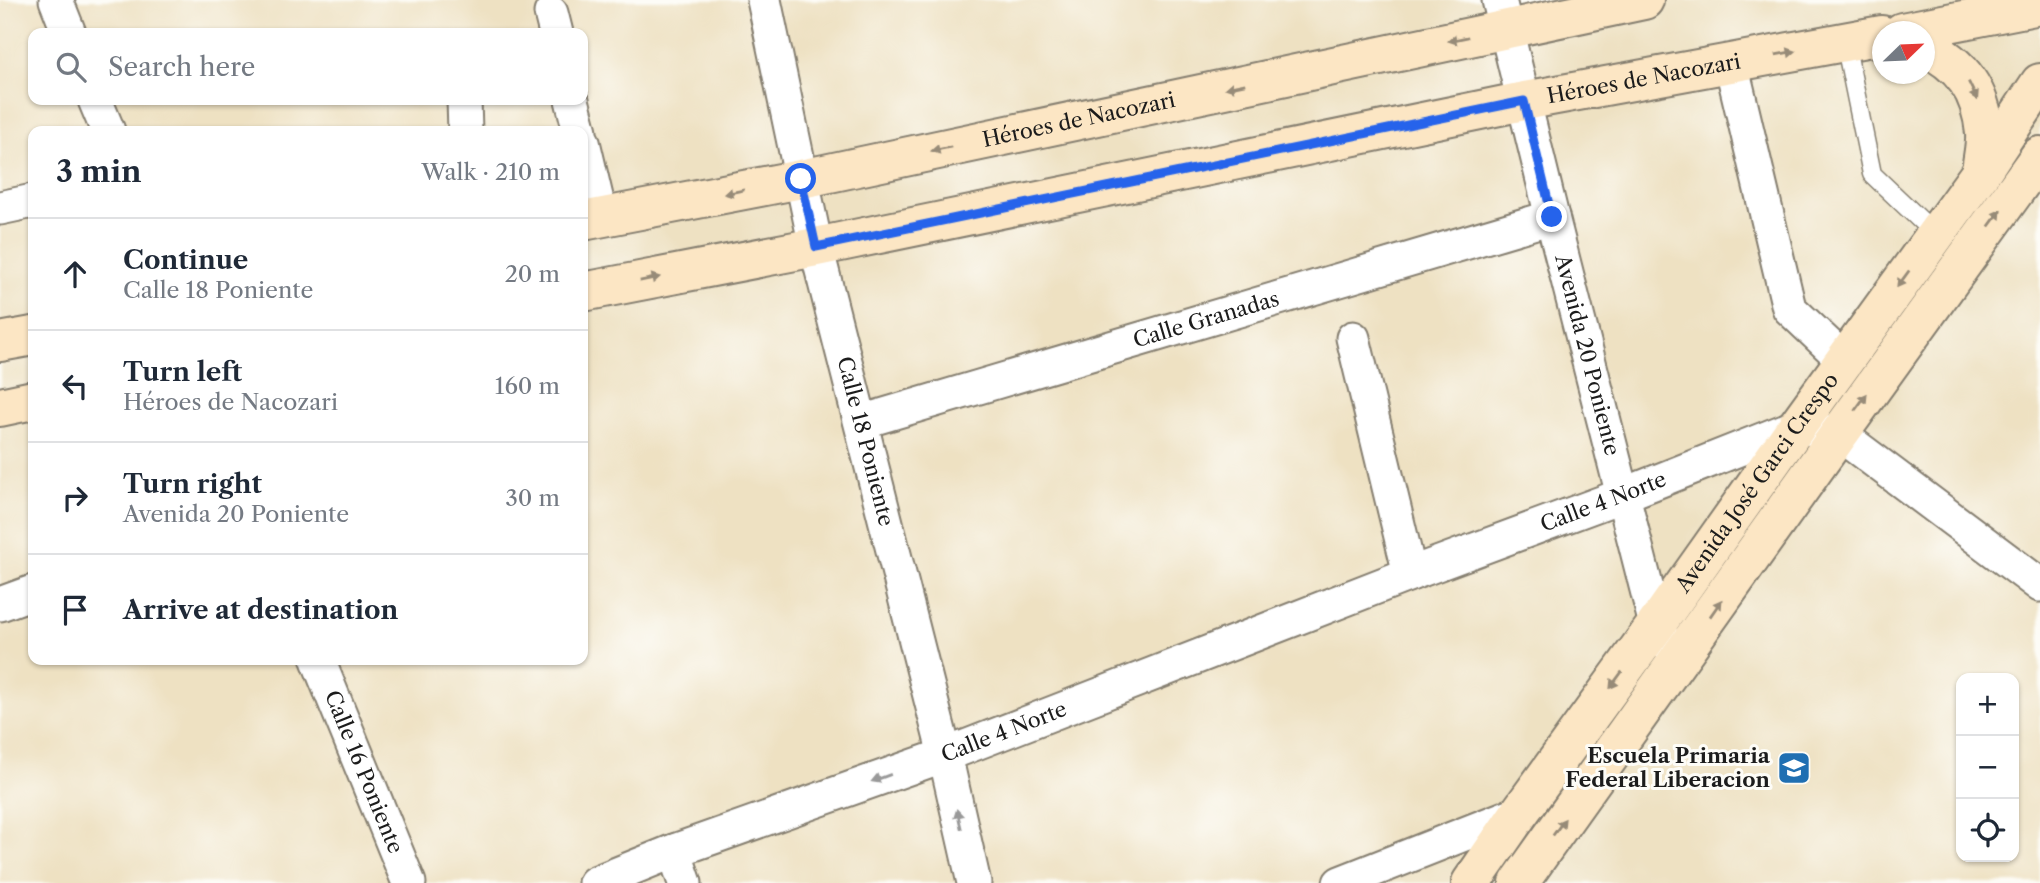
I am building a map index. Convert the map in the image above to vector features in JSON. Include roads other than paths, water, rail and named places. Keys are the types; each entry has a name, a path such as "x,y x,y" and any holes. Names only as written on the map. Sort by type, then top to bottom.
{"main road":[{"name":"Héroes de Nacozari","path":"592,220 801,179 1503,14 1644,0"},
{"path":"1935,23 1996,7 2040,5"},
{"name":"Héroes de Nacozari","path":"588,291 816,247 1524,101 1872,37"},
{"path":"1935,51 1944,55 1966,77 1979,103 1985,135 1981,172"},
{"name":"Avenida José Garci Crespo","path":"1471,883 1981,172 2040,83"},
{"name":"Avenida José Garci Crespo","path":"1519,883 2040,156"},
{"path":"0,342 28,337"},
{"path":"0,407 28,401"}],"street":[{"path":"56,0 67,28"},
{"name":"Calle 18 Poniente","path":"764,0 816,247 945,755 974,883"},
{"name":"Avenida 20 Poniente","path":"1503,14 1656,625 1676,664"},
{"path":"1731,63 1789,308 1844,360"},
{"path":"97,105 106,126"},
{"path":"464,105 464,126"},
{"path":"573,105 579,126"},
{"path":"588,185 592,220"},
{"path":"0,208 28,202"},
{"name":"Calle Granadas","path":"861,422 1552,217"},
{"path":"1353,338 1410,574"},
{"path":"1797,426 1839,434 2040,585"},
{"name":"Calle 4 Norte","path":"595,883 674,851 945,755 1797,426"},
{"path":"0,604 28,594"},
{"name":"Calle 16 Poniente","path":"320,665 409,883"},
{"path":"1340,883 1520,812"},
{"path":"674,851 685,883"}],"lane":[{"path":"1845,42 1872,174 1935,234"}],"place":[{"name":"Escuela Primaria Federal Liberacion","path":"1794,768"}]}
